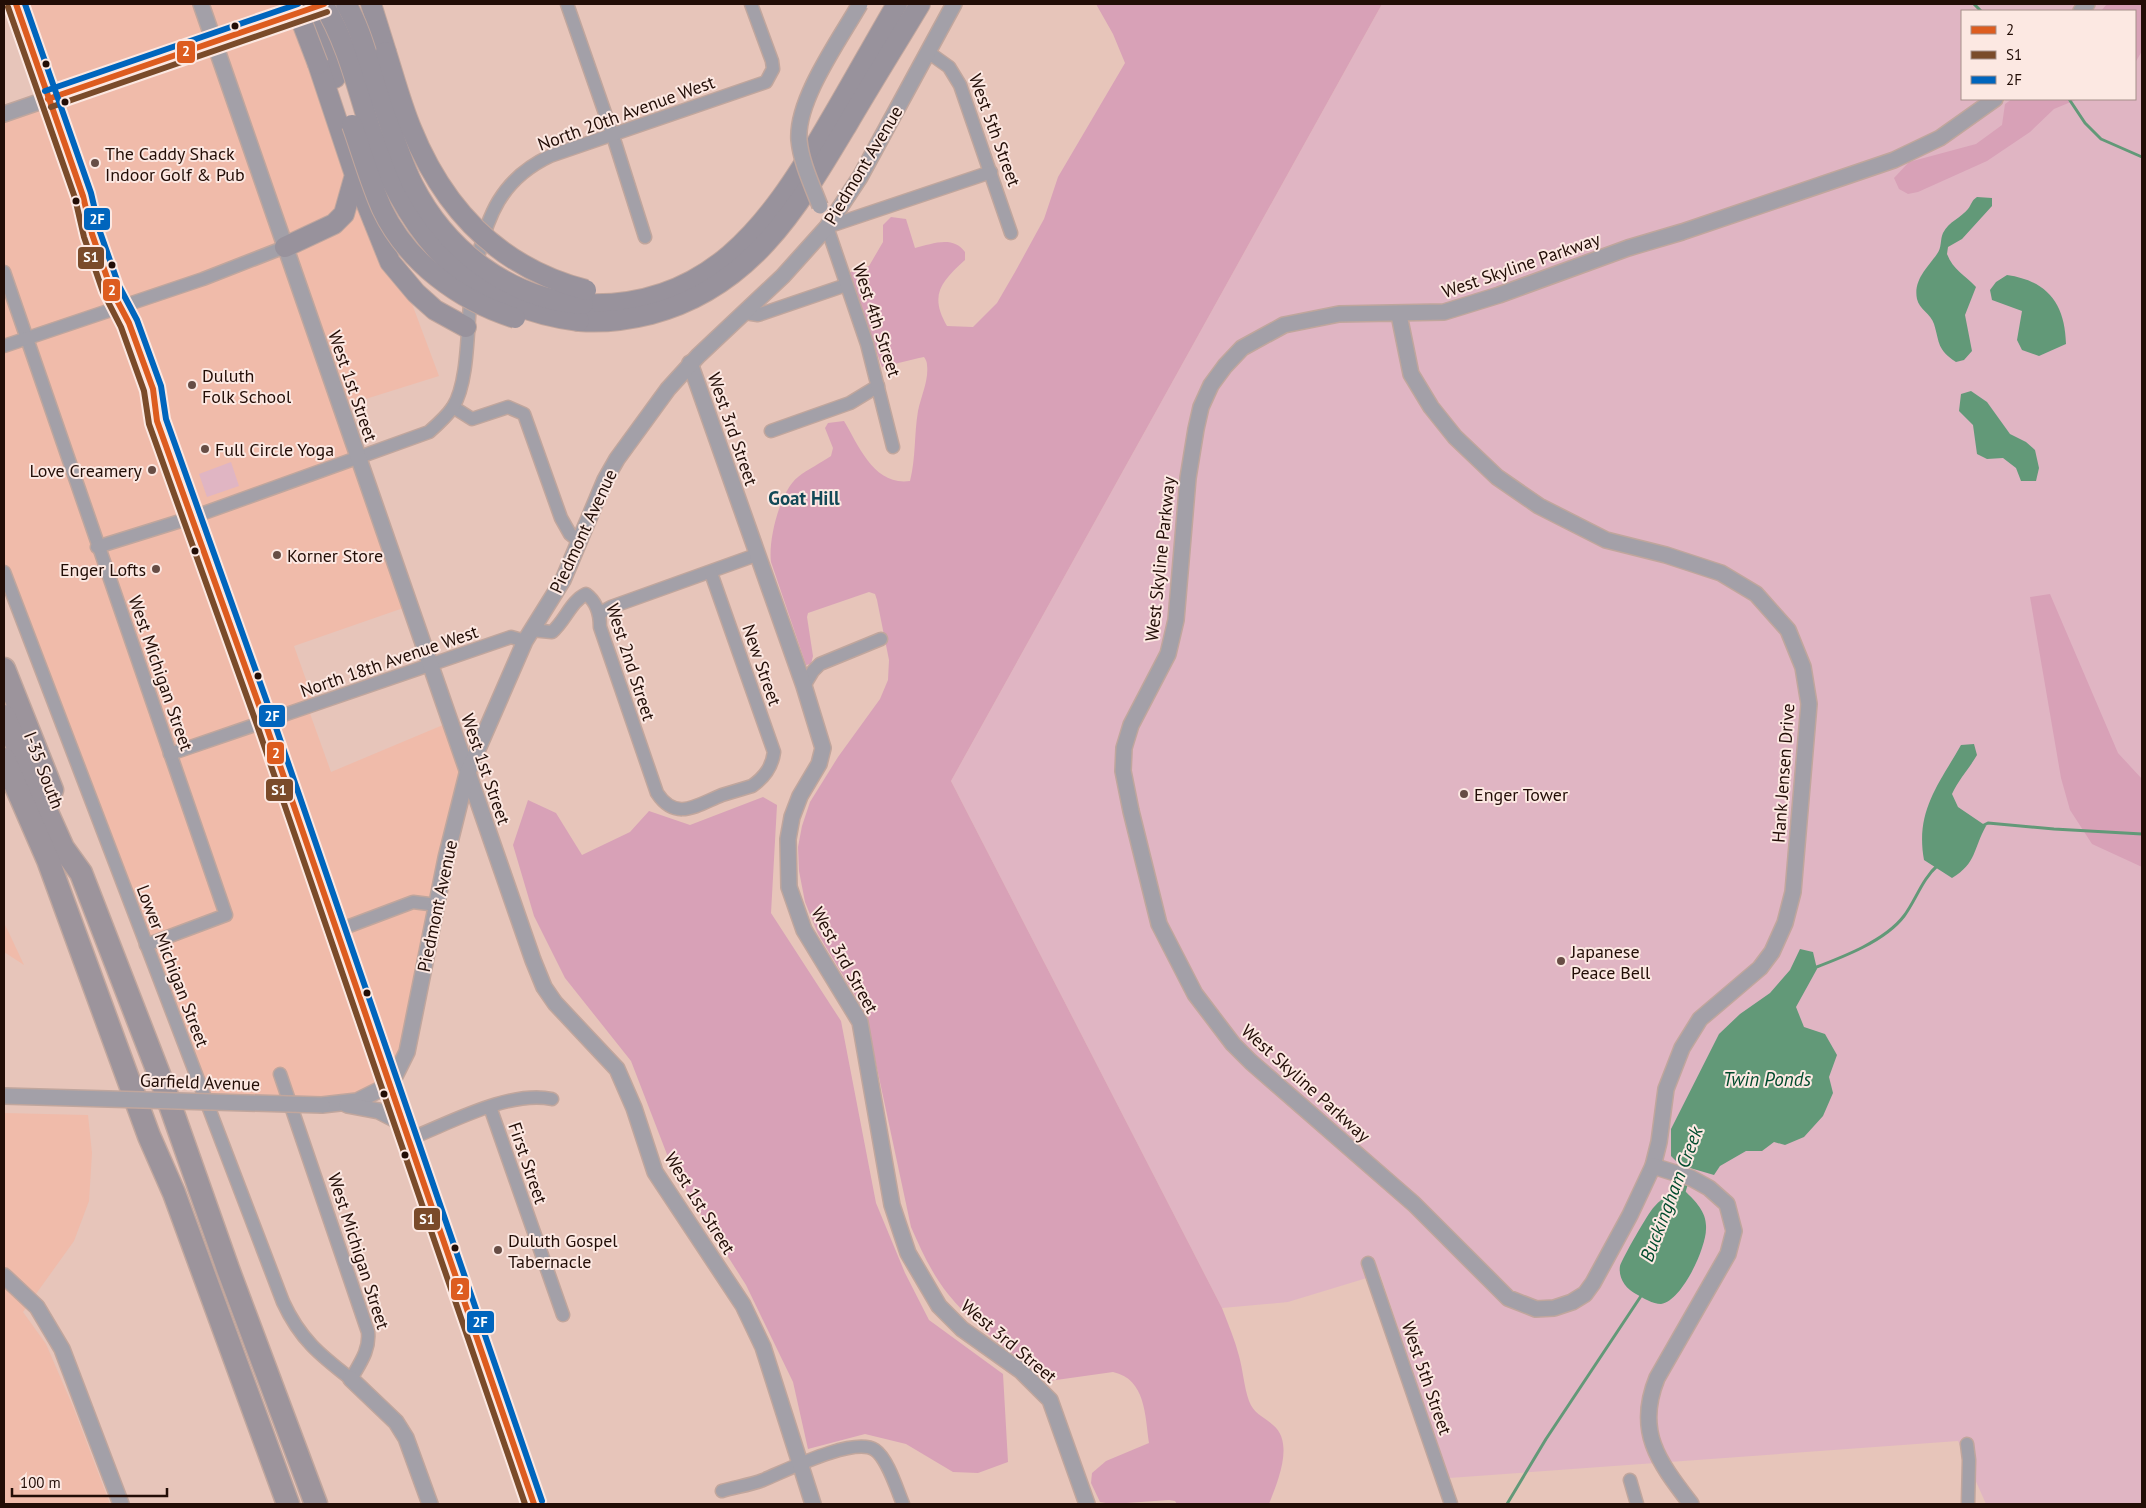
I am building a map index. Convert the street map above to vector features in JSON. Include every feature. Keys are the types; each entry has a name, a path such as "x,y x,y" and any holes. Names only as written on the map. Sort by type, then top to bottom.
{"highway":[{"path":"346,4 354,20 406,168 418,194 440,228 480,266 515,287 582,310"},
{"path":"371,4 411,128 423,155 441,187 471,226 498,249 551,281 582,310 606,327 646,322 689,306 783,198 897,4"},
{"name":"Piedmont Avenue","path":"716,276 755,256 790,215 821,168 920,4"},
{"path":"309,6 330,15 350,65 386,172 410,217 428,241 469,280 504,301 534,312 582,310"},
{"path":"309,6 382,208 403,243 427,269 465,297 492,310 535,323 582,310 623,295 654,295 716,276"},
{"path":"309,6 318,64 355,175 390,262 416,293 428,304 466,327"},
{"path":"285,247 334,224 344,214 355,175"},
{"name":"I-35 South","path":"4,669 47,773 81,873"},
{"path":"4,716 63,848 81,873 164,1089 228,1269 316,1504"},
{"path":"4,759 48,860 149,1136 174,1193 288,1504"},
{"path":"4,780 48,860"}],"street":[{"path":"16,4 48,99 84,196 92,234 111,289 129,323 153,389 157,421 190,518 265,722 534,1504"},
{"name":"West 1st Street","path":"201,4 430,666 544,987 569,1019 617,1068 634,1108 655,1172 743,1305 763,1347 799,1465 813,1504"},
{"path":"567,4 613,136 645,237"},
{"name":"North 20th Avenue West","path":"98,547 190,518 429,432 453,407 463,379 466,327 481,242 489,216 502,196 522,174 540,161 694,106 759,86 771,77 772,61 752,4"},
{"name":"West 4th Street","path":"860,4 809,94 800,120 800,149 867,344 892,447"},
{"name":"Piedmont Avenue","path":"391,1084 407,1052 446,858 468,774 528,636 563,580 594,503 616,459 654,406 690,363 783,276 827,227 860,177 954,4"},
{"path":"4,114 309,6"},
{"name":"West 5th Street","path":"928,52 946,64 957,79 1011,233"},
{"name":"West Skyline Parkway","path":"1653,1166 1626,1223 1593,1283 1584,1294 1572,1302 1554,1308 1536,1309 1524,1306 1508,1298 1496,1288 1414,1204 1250,1062 1233,1044 1195,994 1159,924 1123,771 1124,748 1131,725 1168,654 1176,620 1188,478 1201,407 1225,366 1242,348 1284,325 1339,314 1399,315 1454,310 1628,248 1682,232 1894,160 1940,138 1994,100"},
{"path":"827,227 991,172"},
{"path":"4,346 121,308 285,247"},
{"name":"West Michigan Street","path":"4,272 226,915 146,945"},
{"path":"745,313 758,315 846,285"},
{"name":"Hank Jensen Drive","path":"1399,315 1411,374 1432,407 1456,437 1497,477 1539,506 1606,540 1666,555 1721,573 1756,594 1788,630 1803,668 1809,704 1793,892 1786,923 1772,952 1760,968 1700,1019 1682,1048 1666,1089 1659,1142 1653,1166"},
{"name":"West 3rd Street","path":"690,363 756,555 804,686 823,748 819,764 800,796 792,817 788,839 790,887 804,930 860,1022 892,1205 908,1253 939,1306 962,1328 1021,1371 1050,1400 1088,1504"},
{"path":"771,431 850,404 878,386"},
{"path":"453,407 472,418 508,407 524,414 561,518 570,534 579,542"},
{"path":"600,613 611,607 711,573 756,555"},
{"name":"Lower Michigan Street","path":"4,572 275,1282 292,1322 309,1345 351,1379"},
{"name":"New Street","path":"671,807 689,809 752,786 769,769 774,752 711,573"},
{"name":"West 2nd Street","path":"528,636 552,632 560,625 579,597 586,594 592,598 600,613 600,627 657,793 663,802 671,807"},
{"name":"North 18th Avenue West","path":"170,754 511,637 528,636"},
{"path":"804,686 813,671 820,664 881,639"},
{"path":"336,931 412,902 437,905"},
{"name":"West Michigan Street","path":"280,1074 368,1332 370,1342 367,1351 351,1379"},
{"name":"Garfield Avenue","path":"4,1096 322,1105 357,1101 391,1084"},
{"path":"407,1132 490,1108 514,1098 528,1096 552,1099"},
{"path":"341,1104 379,1111 407,1132"},
{"name":"First Street","path":"490,1108 563,1315"},
{"path":"1653,1166 1700,1183 1727,1204 1734,1231 1728,1254 1657,1378 1650,1395 1648,1425 1651,1444 1668,1474 1691,1504"},
{"name":"West 5th Street","path":"1368,1263 1451,1504"},
{"path":"4,1276 36,1307 62,1349 120,1504"},
{"path":"351,1379 396,1422 406,1438 430,1504"},
{"path":"1967,1444 1969,1460 1968,1504"},
{"path":"722,1491 760,1480 854,1447 875,1450 884,1460 903,1504"},
{"path":"1630,1480 1638,1504"}],"shaded area":[{"path":"16,4 300,4 439,376 340,407 409,606 294,646 315,705 308,708 331,772 450,722 467,774 407,1052 391,1084 357,1101 207,1105 4,570 4,114 47,99"},
{"path":"1096,4 1382,4 951,781 1222,1308 1237,1350 1251,1405 1256,1412 1273,1425 1283,1442 1284,1452 1280,1475 1269,1504 1177,1504 1175,1501 1169,1500 1112,1504 1100,1502 1091,1483 1092,1473 1106,1461 1149,1443 1145,1411 1138,1390 1124,1376 1113,1372 1046,1380 970,1318 948,1294 937,1278 911,1227 865,1012 818,934 805,902 799,871 798,847 802,826 810,802 838,757 880,699 888,680 889,660 877,600 875,594 869,592 808,613 813,656 811,664 806,665 771,562 773,529 781,504 792,484 802,474 831,456 833,448 825,428 828,423 844,421 862,452 877,471 897,481 910,481 918,411 927,376 927,363 924,357 882,367 848,273 869,266 883,242 883,225 891,217 906,219 915,248 948,242 955,244 965,252 965,260 944,282 938,297 939,306 947,326 973,327 997,303 1044,219 1058,177 1125,63 1113,34"},
{"path":"1382,4 2078,4 2072,10 1961,10 1961,100 1984,100 1992,111 2006,100 2136,100 2136,10 2092,10 2096,4 2142,4 2142,1504 1986,1504 1958,1441 1449,1478 1380,1274 1288,1302 1222,1308 951,781"},
{"path":"2107,4 2142,4 2142,51 2136,61 2136,10 2102,10"},
{"path":"2011,100 2076,100 2054,109 2030,132 1987,161 1918,192 1908,194 1899,189 1894,178 1909,162 1976,144 2002,125 2005,104"},
{"path":"231,462 239,486 207,497 199,474"},
{"path":"2050,594 2118,753 2142,779 2142,867 2092,844 2070,810 2061,778 2030,597"},
{"path":"763,797 777,805 771,913 841,1021 876,1203 905,1273 929,1320 1003,1374 1008,1462 978,1473 953,1472 906,1444 865,1434 808,1449 793,1382 746,1285 673,1170 631,1061 565,978 534,916 513,845 528,800 556,813 582,855 630,832 649,811 690,825"},
{"path":"4,923 9,933 24,965 4,952"},
{"path":"4,1113 88,1115 92,1153 89,1201 74,1241 23,1312 46,1344 74,1409 110,1504 4,1504"}],"water":[{"path":"1977,197 1992,198 1992,206 1962,239 1948,247 1947,254 1956,268 1976,287 1965,315 1972,351 1964,360 1956,362 1942,350 1934,324 1918,303 1916,292 1922,274 1939,252 1942,235"},
{"path":"2007,275 2033,283 2052,297 2062,317 2066,344 2039,356 2022,350 2017,340 2022,311 1992,300 1990,290 1996,282"},
{"path":"1971,391 1987,402 2010,434 2026,442 2035,450 2039,468 2036,481 2021,481 2016,468 2003,458 1987,459 1977,454 1973,425 1959,411 1961,394"},
{"path":"1974,744 1977,755 1952,794 1958,807 1986,826 1974,855 1966,867 1952,878 1924,860 1923,827 1926,812 1937,786 1961,745"},
{"name":"Twin Ponds","path":"1800,949 1813,952 1817,969 1796,1007 1804,1027 1825,1034 1837,1055 1829,1077 1833,1093 1823,1116 1804,1137 1785,1145 1774,1142 1762,1151 1746,1151 1720,1166 1714,1175 1680,1165 1671,1156 1671,1129 1719,1034 1740,1014 1770,993 1790,970"},
{"path":"1685,1191 1703,1212 1706,1223 1705,1238 1691,1272 1677,1294 1669,1301 1661,1304 1655,1303 1636,1294 1626,1286 1620,1275 1620,1266 1654,1207 1671,1192"}],"waterway":[{"path":"1974,4 1980,10"},
{"path":"2070,100 2085,123 2101,139 2142,157"},
{"name":"Buckingham Creek","path":"1982,826 1988,823 2142,834"},
{"name":"Buckingham Creek","path":"1814,968 1875,941 1896,925 1908,910 1923,883 1938,865"},
{"name":"Buckingham Creek","path":"1683,1195 1687,1182"},
{"name":"Buckingham Creek","path":"1507,1504 1546,1439 1643,1293"}],"transit line":[{"name":"2","path":"16,4 83,196 92,234 111,289 129,323 153,389 157,421 265,722 534,1504"},
{"name":"2F","path":"25,4 91,193 100,232 119,286 137,320 161,386 166,419 273,719 542,1501"},
{"name":"2F","path":"45,91 298,4"},
{"name":"2","path":"48,99 324,4"},
{"name":"S1","path":"8,7 75,198 84,237 103,292 121,327 144,391 149,424 257,725 525,1504"},
{"name":"S1","path":"51,107 327,12"}],"place":[{"name":"The Caddy Shack Indoor Golf & Pub","path":"95,163"},
{"name":"Duluth Folk School","path":"192,385"},
{"name":"Full Circle Yoga","path":"205,449"},
{"name":"Love Creamery","path":"152,470"},
{"name":"Korner Store","path":"277,555"},
{"name":"Enger Lofts","path":"156,569"},
{"name":"Enger Tower","path":"1464,794"},
{"name":"Japanese Peace Bell","path":"1561,961"},
{"name":"Duluth Gospel Tabernacle","path":"498,1250"}],"district":[{"name":"Goat Hill","path":"804,498"}]}
